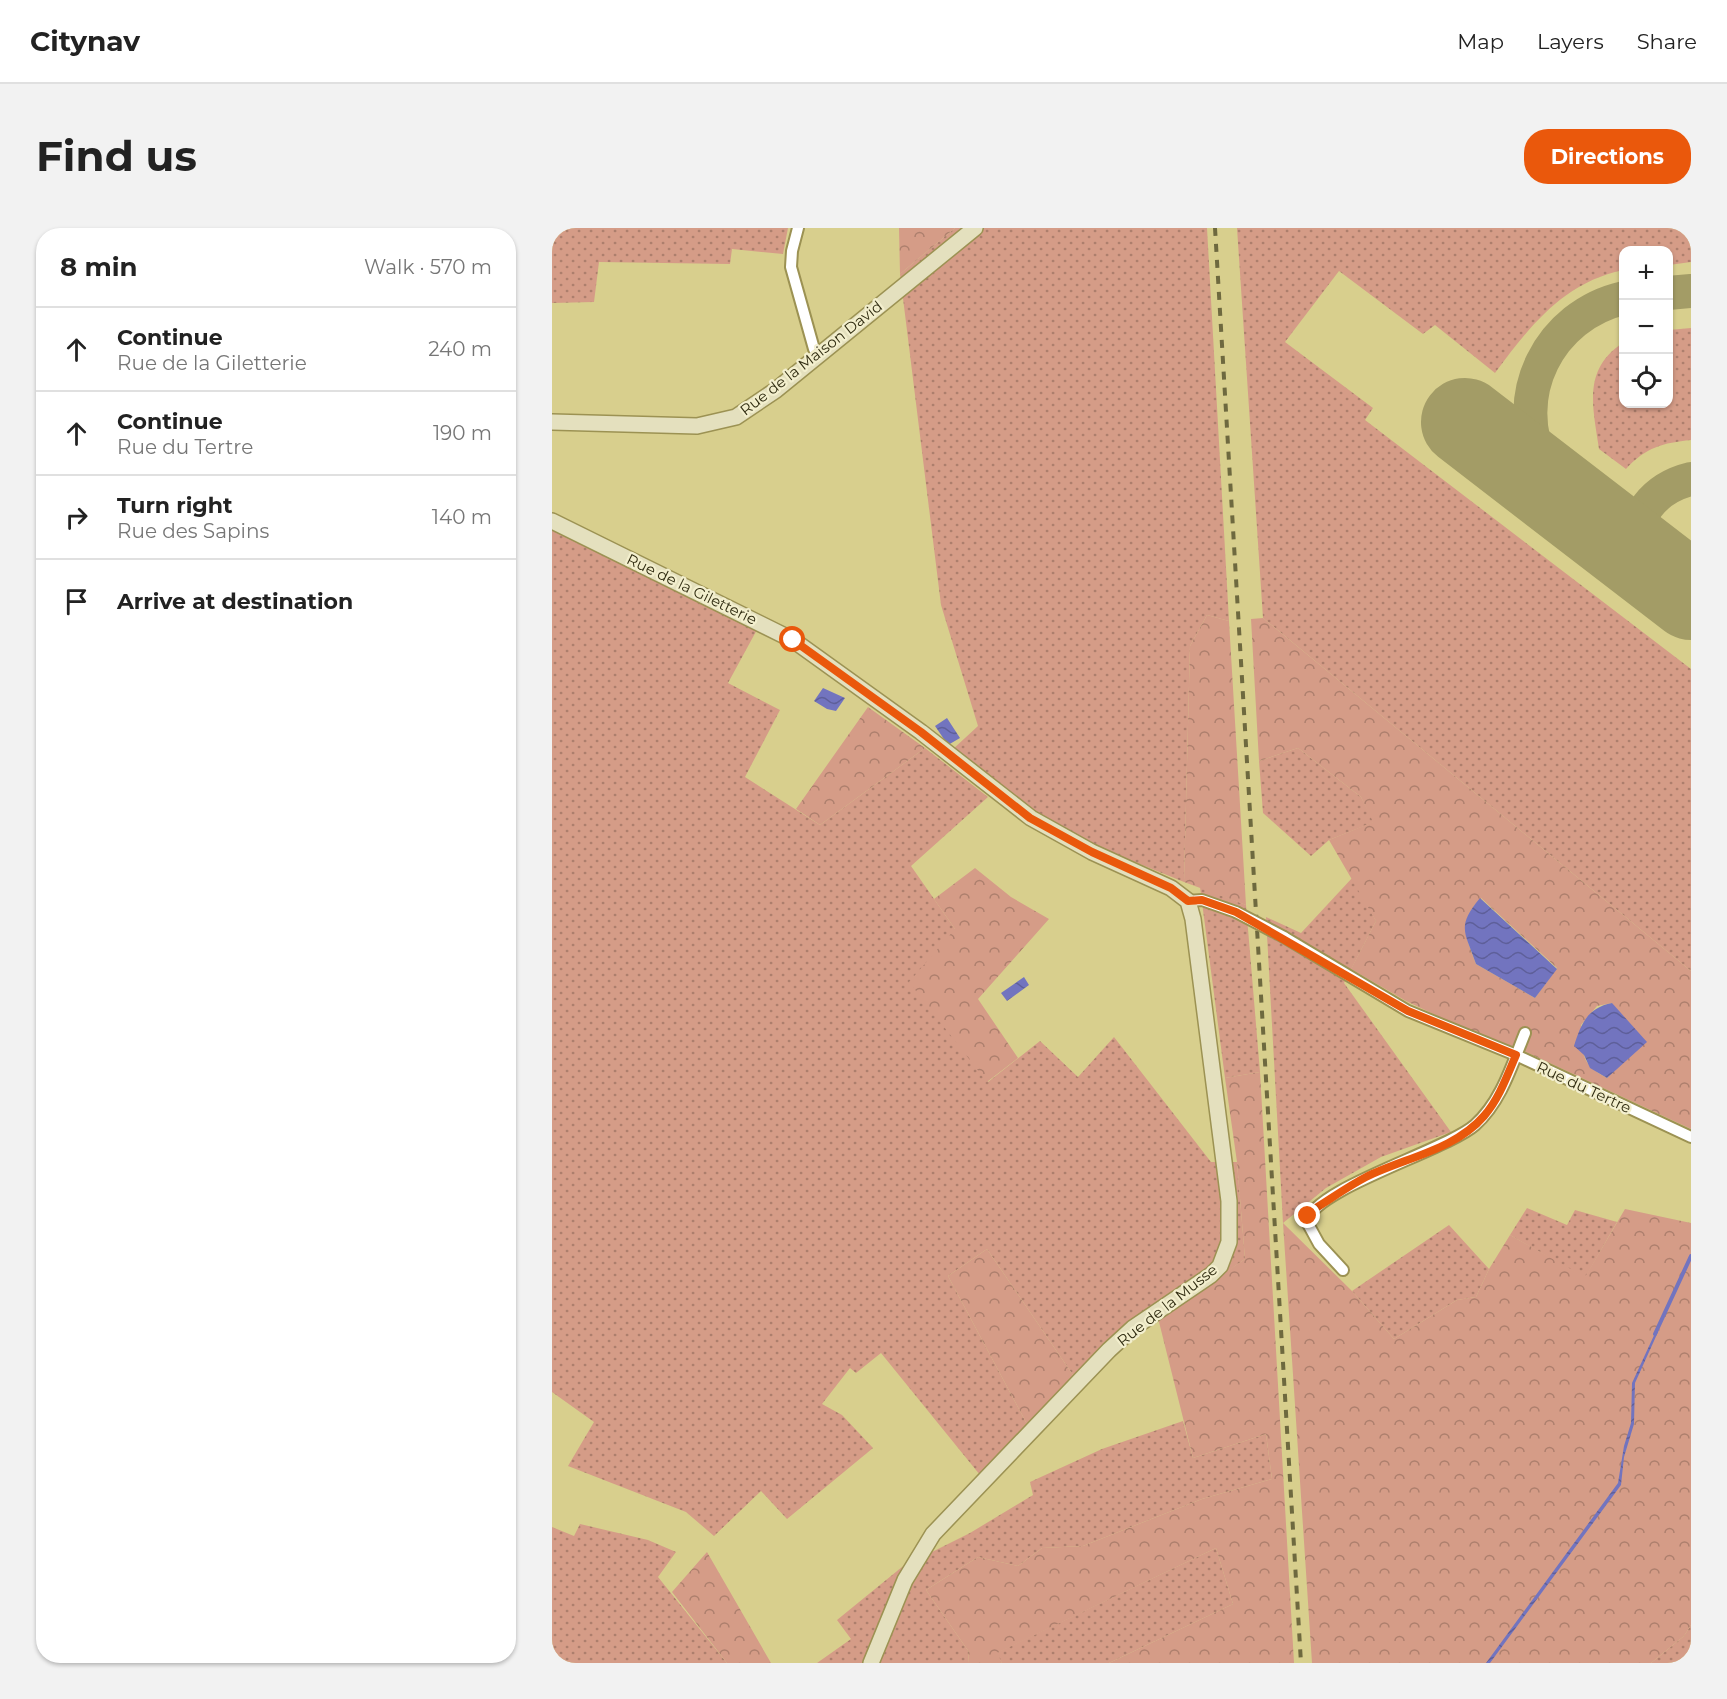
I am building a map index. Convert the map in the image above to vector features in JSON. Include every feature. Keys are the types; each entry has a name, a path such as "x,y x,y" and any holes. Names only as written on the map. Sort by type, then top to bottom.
{"street":[{"path":"798,228 792,251 791,267 814,349 819,355"},
{"name":"Rue de la Maison David","path":"552,422 697,426 722,423 749,410 975,228"},
{"name":"Rue de la Giletterie","path":"552,521 793,640 921,732 1030,818 1092,852 1171,888 1188,901"},
{"name":"Rue du Tertre","path":"1188,901 1202,900 1236,912 1284,937 1408,1011 1516,1055 1691,1137"},
{"name":"Rue de la Musse","path":"871,1663 905,1580 933,1534 1109,1350 1133,1328 1211,1275 1226,1253 1230,1234 1229,1201 1197,942 1188,901"},
{"path":"1343,1270 1319,1244 1307,1222 1311,1211 1364,1178 1448,1143 1468,1131 1485,1116 1494,1101 1525,1033"}],"green space":[{"path":"552,228 788,228 783,254 732,249 730,264 599,262 594,302 552,303"},
{"path":"899,228 955,228 900,274"},
{"path":"955,228 1207,228 1229,621 1207,615 1190,646 1184,882 1093,845 1022,803 952,750 978,726 941,605 900,274"},
{"path":"1237,228 1691,228 1691,262 1673,264 1673,246 1619,246 1619,271 1602,276 1565,296 1535,323 1495,373 1435,325 1423,334 1339,271 1285,342 1373,408 1365,420 1691,669 1691,971 1263,618"},
{"path":"1691,328 1691,440 1656,447 1626,469 1599,449 1593,404 1596,377 1601,365 1619,346 1619,408 1673,408 1673,330"},
{"path":"552,528 759,626 728,683 780,710 745,777 820,825 925,748 988,797 911,866 955,929 988,1082 1040,1041 1078,1077 1114,1037 1211,1162 1237,1162 1245,1259 1075,1378 987,1249 948,1276 1028,1426 980,1475 881,1353 856,1373 850,1368 822,1404 842,1415 873,1448 787,1519 761,1491 714,1536 686,1512 568,1466 594,1422 552,1392"},
{"path":"1207,615 1229,621 1246,905 1184,882 1190,646"},
{"path":"1263,618 1691,971 1691,1129 1522,1050 1465,1029 1406,1001 1351,969 1376,921 1329,840 1373,822 1361,797 1298,748 1259,761 1251,619","holes":["1481,898 1557,968 1535,998 1476,964 1467,937 1466,922 1473,907","1612,1003 1623,1062 1607,1078 1587,1063 1583,1051 1581,1025 1597,1006"]},
{"path":"868,707 925,748 820,825 796,809"},
{"path":"1298,748 1361,797 1374,822 1329,840 1311,856 1263,813 1259,761"},
{"path":"975,868 1011,897 1049,919 978,999 1018,1058 987,1082 909,982 955,929 934,899"},
{"path":"1353,877 1376,921 1344,983 1451,1132 1381,1157 1326,1188 1283,1223 1266,917 1301,933"},
{"path":"1200,887 1246,905 1260,1072 1225,1078"},
{"path":"1260,1072 1294,1663 1109,1663 1233,1604 1216,1548 997,1653 1002,1663 968,1663 969,1652 926,1590 978,1557 1018,1566 1042,1548 1083,1546 1202,1499 1272,1479 1266,1434 1193,1458 1158,1318 1245,1259 1237,1162 1225,1078"},
{"path":"1527,1208 1567,1225 1575,1210 1617,1222 1585,1278 1510,1235"},
{"path":"1625,1209 1691,1223 1691,1625 1684,1636 1651,1663 1312,1663 1283,1223 1352,1291 1394,1339 1457,1300 1476,1297 1489,1269 1510,1235 1585,1277"},
{"path":"1449,1225 1489,1269 1476,1297 1457,1300 1394,1339 1352,1291"},
{"path":"987,1249 1075,1378 1028,1426 948,1276"},
{"path":"1183,1421 1193,1458 1266,1434 1272,1479 1202,1499 1083,1546 1042,1548 1018,1566 978,1557 926,1590 969,1652 968,1663 817,1663 851,1639 837,1620 902,1567 970,1533 1033,1495 1030,1482 1102,1449"},
{"path":"580,1524 648,1540 676,1552 658,1577 727,1663 552,1663 552,1527 574,1536"},
{"path":"1216,1548 1233,1604 1109,1663 1002,1663 996,1653"},
{"path":"707,1552 771,1663 727,1663 672,1592"},
{"path":"1691,1625 1691,1663 1651,1663 1684,1636"}],"water":[{"path":"823,688 845,698 836,711 827,709 814,701"},
{"path":"947,718 960,738 948,745 935,726"},
{"path":"1480,898 1557,969 1535,998 1476,964 1466,937 1465,923"},
{"path":"1024,977 1029,985 1007,1001 1001,993"},
{"path":"1612,1003 1647,1042 1607,1078 1590,1068 1584,1055 1574,1046 1586,1018 1596,1009"},
{"path":"1656,1331 1658,1332 1635,1383 1634,1424 1624,1457 1621,1485 1490,1663 1486,1663 1618,1483 1624,1446 1631,1423 1632,1383"}],"waterway":[{"path":"1655,1334 1691,1256"}],"taxiway":[{"path":"1673,293 1691,291"},
{"path":"1581,511 1565,495 1543,466 1533,439 1530,413 1533,387 1542,362 1556,340 1575,322 1598,307 1619,300"},
{"path":"1691,479 1666,490 1648,506 1637,526 1634,548 1638,571 1649,592 1667,609 1691,621"}],"runway":[{"path":"1465,422 1691,596"}],"railway":[{"path":"1215,228 1301,1663"}],"route":[{"path":"793,640 921,732 1030,818 1092,852 1171,888 1188,901 1202,900 1236,912 1284,937 1408,1011 1464,1036 1516,1055 1502,1087 1485,1116 1468,1131 1448,1143 1364,1178 1311,1211 1308,1216"}]}
